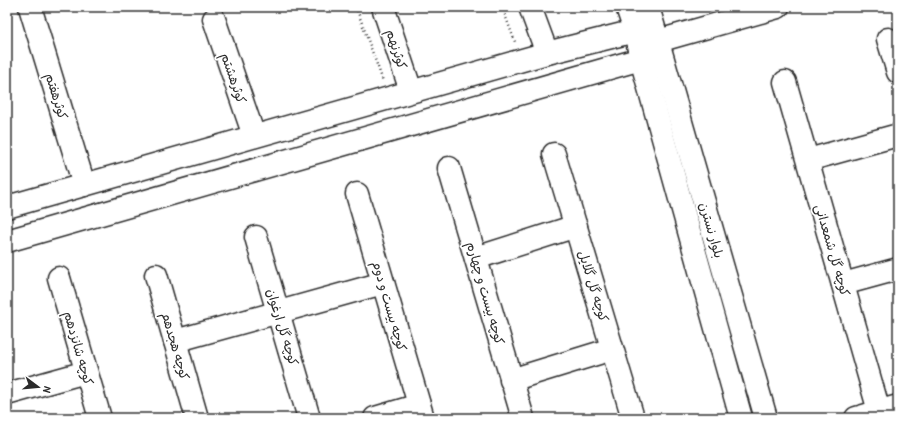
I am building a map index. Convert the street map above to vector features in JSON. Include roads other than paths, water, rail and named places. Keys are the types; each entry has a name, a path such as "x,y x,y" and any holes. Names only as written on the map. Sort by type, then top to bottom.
{"street":[{"name":"کوثرهفتم","path":"30,7 84,185"},
{"name":"کوثرنهم","path":"384,7 411,92"},
{"path":"530,7 547,53"},
{"name":"بلوار نسترن","path":"627,7 635,31 641,59 740,418"},
{"name":"بلوار نسترن","path":"648,7 766,418"},
{"path":"7,241 641,59 658,41 778,7"},
{"name":"کوثرهشتم","path":"214,19 254,136"},
{"path":"7,207 547,53 635,31 658,41"},
{"path":"888,39 898,72"},
{"name":"کوچه گل شمعدانی","path":"785,82 843,284 886,412"},
{"path":"808,160 898,135"},
{"name":"کوچه گل گلایل","path":"554,154 633,418"},
{"name":"کوچه بیست و چهارم","path":"450,168 523,418"},
{"name":"کوچه بیست و دوم","path":"357,194 421,412"},
{"path":"476,258 576,226"},
{"name":"کوچه گل ارغوان","path":"256,236 309,418"},
{"path":"843,284 898,269"},
{"name":"کوچه هجدهم","path":"156,275 197,418"},
{"name":"کوچه شانزدهم","path":"59,278 100,418"},
{"path":"175,341 383,283"},
{"path":"511,380 612,349"},
{"path":"7,394 86,372"},
{"path":"375,418 421,412"},
{"path":"856,418 886,412"}]}
